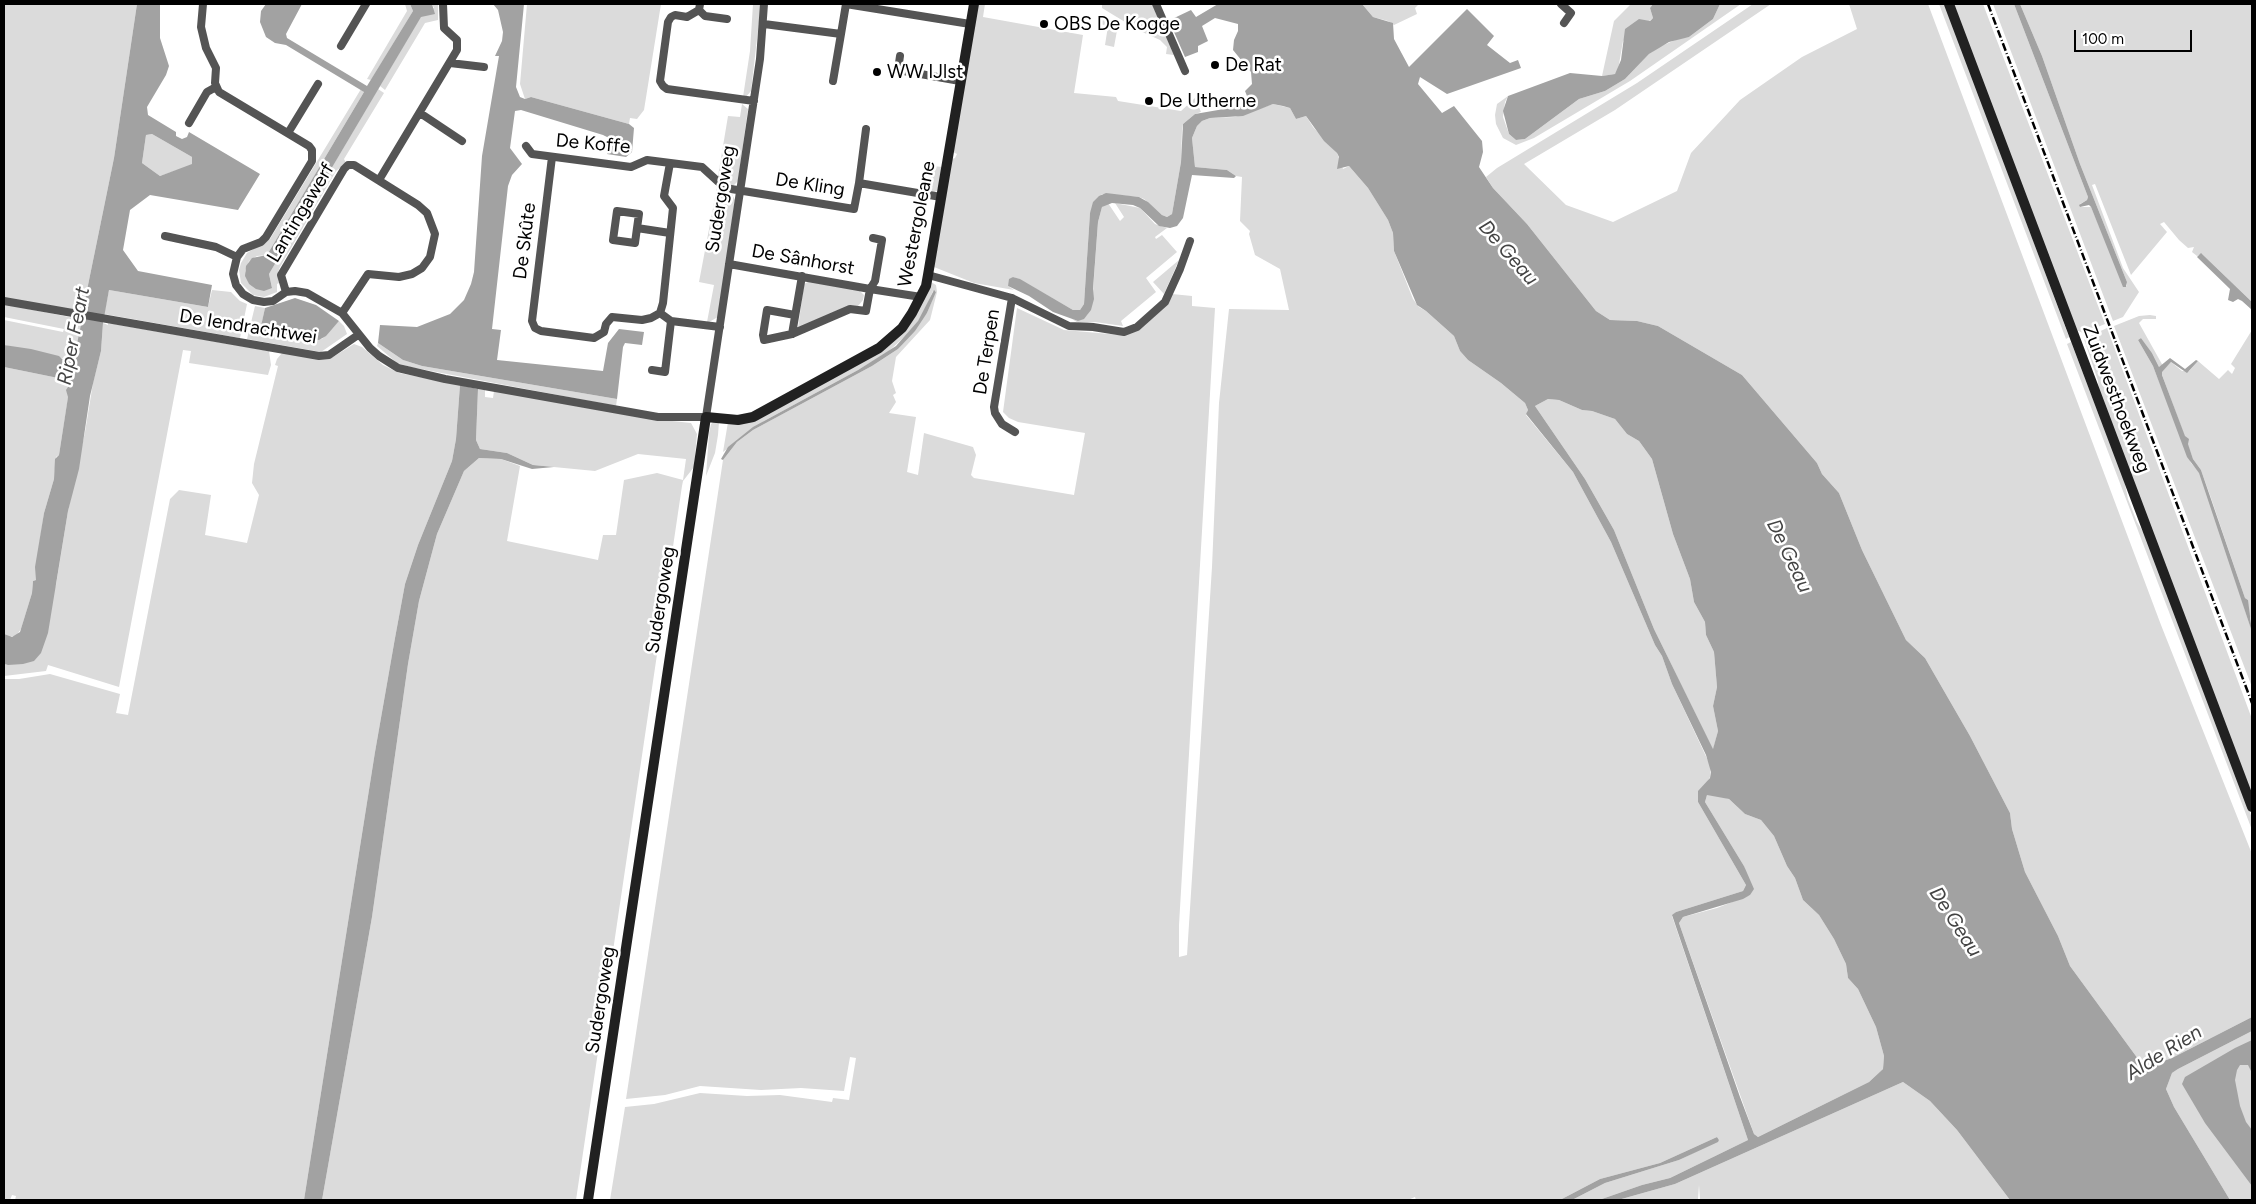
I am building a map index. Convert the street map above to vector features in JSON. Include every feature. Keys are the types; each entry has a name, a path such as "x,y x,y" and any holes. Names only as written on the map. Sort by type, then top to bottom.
{"street":[{"path":"203,4 201,27 206,48 216,68 216,88"},
{"path":"340,46 366,4"},
{"path":"379,180 450,63 458,43 444,28 443,4"},
{"name":"Sudergoweg","path":"588,1200 754,101 764,24 764,4"},
{"path":"833,81 846,4 970,24"},
{"name":"Westergoleane","path":"706,417 738,420 753,417 879,348 902,328 921,297 928,275 974,4"},
{"path":"1156,4 1185,71"},
{"path":"1561,4 1571,13 1564,23"},
{"name":"Zuidwesthoekweg","path":"1949,4 2252,806"},
{"path":"727,19 705,16 700,7 687,17 671,17 668,22 660,81 662,86 667,89 754,101"},
{"path":"764,24 841,34"},
{"path":"900,56 898,70 960,81"},
{"path":"450,63 484,67"},
{"path":"288,133 318,84"},
{"path":"189,123 208,92 216,88"},
{"path":"216,88 230,99 310,146 312,150 312,161 266,237 261,242 243,249 237,257 233,274 236,285 243,294 253,300 264,302 273,301 286,292 308,293 342,313 370,348 390,363 420,375 658,417 706,417"},
{"path":"420,113 462,141"},
{"path":"859,183 866,128"},
{"name":"De Koffe","path":"526,146 532,154 631,167 647,160 702,167 720,185 740,192"},
{"name":"De Skûte","path":"552,157 532,321 535,328 541,331 594,338 604,332 606,324 612,318 642,320 652,318 660,313"},
{"path":"670,163 664,196 673,208 663,303 660,313 671,321 720,327"},
{"name":"Lantingawerf","path":"286,292 281,276 344,169 348,165 354,165 418,205 427,213 436,234 430,257 422,268 412,274 399,277 368,274 342,313"},
{"name":"De Kling","path":"740,192 854,209 859,183 942,197"},
{"path":"617,211 639,214 637,228 635,243 613,240 617,211"},
{"path":"637,228 670,233"},
{"path":"164,236 216,247 237,257"},
{"name":"De Sânhorst","path":"870,289 875,281 882,240 873,238"},
{"name":"De Terpen","path":"928,275 1012,298 1069,326 1093,327 1116,332 1130,331 1165,302 1190,241"},
{"name":"De Sânhorst","path":"729,264 921,297"},
{"path":"792,334 802,276"},
{"path":"795,314 767,310 763,335 766,340 792,334 850,308 866,310 870,289"},
{"name":"De Terpen","path":"1012,298 994,407 995,413 1002,424 1014,432"},
{"name":"De Iendrachtwei","path":"4,301 319,356 329,355 358,335"},
{"path":"652,370 665,372 671,321"}],"shaded area":[{"path":"4,4 137,4 114,158 86,295 86,311 80,308 80,311 4,298"},
{"path":"405,4 410,4 413,11 371,80 367,79 407,11"},
{"path":"432,4 438,5 438,20 425,23 385,90 380,86 421,16 434,8"},
{"path":"527,4 661,4 644,110 637,119 630,118 629,124 531,97 525,99 520,84"},
{"path":"753,4 761,4 751,91 746,97 743,97 750,51"},
{"path":"977,4 985,4 983,17 1083,35 1074,93 1116,97 1118,101 1181,111 1195,98 1201,112 1195,114 1183,124 1181,162 1172,214 1167,217 1162,215 1144,199 1139,197 1106,194 1102,194 1090,213 1084,304 1080,310 1073,310 1013,277 1008,286 1014,290 974,283 934,267 952,159 957,154 953,152"},
{"path":"1102,4 1152,4 1174,55 1166,54 1167,47 1160,40 1138,30 1102,8"},
{"path":"1362,4 1419,4 1415,8 1417,14 1394,25 1388,21 1373,17"},
{"path":"1631,4 1653,4 1650,8 1653,18 1623,41 1618,70 1615,74 1602,76 1614,21"},
{"path":"1720,4 1741,4 1630,81 1534,138 1516,145 1503,138 1496,124 1495,115 1497,104 1508,96 1505,102 1503,117 1509,134 1516,140 1525,139 1579,99 1605,91 1625,79 1649,54 1659,47 1680,38 1689,37 1713,19"},
{"path":"1753,4 1771,4 1615,110 1524,164 1566,205 1613,222 1677,191 1691,153 1740,100 1802,57 1857,29 1849,4 1928,4 2161,625 2252,854 2252,1017 2172,1058 2149,1066 2141,1063 2070,966 2058,936 2025,872 2012,829 2010,813 1970,736 1925,658 1906,640 1862,550 1839,493 1822,474 1817,463 1742,375 1658,326 1637,321 1610,320 1596,311 1527,224 1493,188 1486,177 1497,168 1637,83"},
{"path":"1939,4 1945,4 2069,337 2066,339"},
{"path":"1953,4 1983,4 2105,324 2083,333 2076,330"},
{"path":"1993,4 2014,4 2088,197 2087,200 2080,204 2080,207 2091,207 2125,287 2127,282 2080,164 2042,56 2020,4 2252,4 2252,302 2202,254 2197,256 2192,252 2194,247 2188,248 2164,222 2160,224 2167,232 2131,275 2095,184 2092,185 2123,268 2139,292 2123,317 2113,321"},
{"path":"1101,14 1118,25 1114,47 1105,45 1108,26 1100,24"},
{"path":"361,89 364,92 267,255 257,256 249,261 245,271 249,284 272,288 269,274 378,89 384,93 344,159 346,163 336,171 280,267 277,292 264,297 253,295 241,283 239,270 241,263 247,253 270,239"},
{"path":"742,104 748,109 738,181 733,186 727,185 718,176 728,116 740,117"},
{"path":"1273,104 1290,108 1296,119 1306,116 1313,127 1337,153 1343,169 1349,166 1368,188 1388,220 1393,233 1394,251 1413,299 1419,307 1454,336 1460,351 1468,360 1501,383 1525,403 1528,410 1526,415 1573,472 1611,542 1655,645 1662,656 1672,684 1711,767 1710,777 1698,802 1746,885 1743,891 1676,912 1672,916 1748,1140 1670,1178 1642,1185 1599,1200 1572,1200 1605,1183 1679,1160 1719,1140 1717,1137 1660,1163 1600,1179 1560,1200 1416,1200 1415,1197 1408,1200 610,1200 625,1107 654,1104 700,1093 747,1096 780,1095 832,1102 833,1098 849,1100 856,1058 850,1057 844,1091 801,1088 761,1090 700,1086 665,1095 626,1099 723,460 737,442 753,430 872,366 898,349 927,313 936,291 933,291 923,314 913,329 889,351 764,421 723,452 728,422 738,423 884,350 931,282 936,285 937,292 930,320 896,357 892,381 896,393 893,395 896,402 889,413 916,417 907,472 918,475 924,433 973,447 976,455 971,475 974,478 1074,495 1085,433 1018,422 1009,418 1003,412 1017,308 1064,330 1121,335 1128,334 1172,294 1192,296 1192,306 1215,308 1179,925 1179,957 1187,955 1212,567 1219,403 1229,309 1289,310 1280,269 1255,255 1249,234 1250,231 1240,221 1242,177 1236,176 1227,170 1195,167 1192,138 1197,126 1202,121 1210,118 1235,117"},
{"path":"152,134 192,157 192,165 160,176 142,163 146,135"},
{"path":"932,166 943,167 937,191 934,192 925,191 929,168"},
{"path":"717,187 723,192 732,194 735,200 718,317 707,322 714,285 699,282"},
{"path":"1108,203 1120,221 1124,217 1115,203 1140,208 1155,224 1167,228 1155,237 1156,239 1162,235 1177,252 1146,278 1156,292 1121,321 1123,326 1095,322 1080,324 1072,319 1078,321 1087,315 1092,305 1098,222 1102,207"},
{"path":"1179,260 1164,294 1153,282"},
{"path":"810,281 859,290 864,295 863,300 858,306 841,309 798,328 804,284"},
{"path":"109,290 208,307 212,290 231,292 240,301 247,304 240,338 104,314"},
{"path":"4,304 84,320 73,361 4,345 4,320 63,332 64,329 4,317"},
{"path":"255,306 265,308 261,327 263,332 314,340 322,339 339,321 344,326 347,334 321,352 247,339"},
{"path":"2139,316 2156,316 2156,319 2143,319 2139,323 2163,366 2159,367 2141,338 2138,340 2153,366 2191,463 2199,472 2210,501 2252,632 2252,687 2114,326"},
{"path":"103,323 269,351 271,365 268,375 189,363 191,351 183,350 119,687 48,665 46,671 4,676 4,664 8,665 56,585 68,511 101,351"},
{"path":"2107,328 2252,719 2252,796 2099,393 2098,381 2084,339"},
{"path":"2252,330 2252,622 2247,608 2248,600 2245,598 2201,470 2193,459 2161,372 2171,362 2182,371 2189,371 2198,361 2219,379 2228,370 2232,374 2235,368 2231,364"},
{"path":"2071,342 2124,480 2128,499 2137,522 2145,535 2252,818 2252,830 2067,344"},
{"path":"378,343 403,360 422,366 617,399 616,406 410,367 397,363 377,346"},
{"path":"354,344 362,347 383,365 399,373 460,385 456,439 452,461 418,545 405,584 375,752 304,1200 15,1200 16,1196 12,1195 10,1200 4,1200 4,679 19,679 50,674 120,694 116,713 128,715 170,499 179,490 211,495 205,535 247,543 259,495 252,483 254,464 278,366 275,365 277,359 282,353 325,359 333,357"},
{"path":"4,367 68,380 70,385 59,455 56,457 54,479 44,513 36,567 36,580 33,581 32,593 21,629 16,636 9,637 4,634"},
{"path":"478,389 485,390 485,397 493,398 494,391 644,418 691,423 697,434 694,467 683,481 682,486 576,1200 322,1200 372,917 408,664 419,601 437,534 464,471 479,458 501,459 520,466 507,541 598,560 603,535 616,535 624,480 657,473 683,480 686,459 638,454 595,471 533,465 507,453 480,449 476,440"},
{"path":"1548,399 1559,400 1582,410 1592,411 1615,419 1627,434 1639,441 1652,459 1673,534 1690,579 1694,602 1705,622 1706,635 1714,652 1717,687 1713,706 1718,731 1713,750 1654,629 1614,530 1585,479 1535,406"},
{"path":"714,421 719,422 718,435 715,453 706,476 709,433 711,424"},
{"path":"1707,795 1717,795 1729,799 1745,814 1761,820 1774,836 1787,866 1795,878 1803,900 1819,915 1834,939 1846,964 1848,978 1858,989 1876,1027 1884,1056 1883,1069 1869,1082 1758,1137 1754,1134 1679,923 1683,917 1717,908 1750,895 1744,866 1705,802"},
{"path":"2252,1031 2252,1200 2230,1200 2174,1107 2166,1089 2172,1073"},
{"path":"1903,1082 1930,1101 1957,1130 2010,1200 1700,1200 1699,1185 1698,1200 1618,1200 1675,1184"}],"water":[{"path":"137,4 160,4 160,38 169,66 166,75 147,107 148,115 176,132 176,136 182,139 187,137 189,132 260,174 238,210 150,195 130,210 123,250 138,271 212,285 208,307 109,290 103,323 101,351 90,396 79,469 68,511 48,633 41,653 34,661 8,665 4,664 4,634 12,637 20,632 32,593 33,581 36,580 35,567 44,513 54,479 55,459 59,455 68,397 66,390 70,384 68,380 4,367 4,345 31,349 73,361 81,325 84,322 86,295 114,158","holes":["152,134 192,157 192,164 160,176 142,163 146,135"]},
{"path":"266,4 302,4 286,34 287,38 367,86 413,11 410,4 432,4 435,14 421,17 269,274 272,288 264,291 256,289 249,284 245,276 246,266 252,258 267,255 364,92 286,45 275,43 266,37 260,22 261,11"},
{"path":"493,4 524,4 516,87 520,97 525,99 531,97 629,124 634,128 632,152 626,157 607,154 612,144 609,138 603,135 521,110 515,111 510,148 522,164 512,175 508,186 492,329 501,330 497,360 603,371 608,343 619,329 644,332 642,345 625,343 623,347 617,399 422,366 403,360 378,343 380,325 417,327 450,314 464,300 471,284 474,272 482,156 499,56 495,56 502,41 503,32 498,10"},
{"name":"De Geau","path":"1218,4 1362,4 1373,17 1393,23 1394,39 1409,67 1467,9 1494,36 1487,45 1510,63 1518,60 1521,68 1447,94 1420,77 1418,84 1442,113 1454,106 1482,141 1483,152 1479,167 1493,188 1527,224 1596,311 1610,320 1637,321 1658,326 1742,375 1817,463 1822,474 1839,493 1862,550 1906,640 1925,658 1970,736 2010,813 2012,829 2025,872 2058,936 2070,966 2141,1063 2149,1066 2172,1058 2252,1017 2252,1031 2172,1073 2166,1089 2174,1107 2230,1200 2010,1200 1957,1130 1930,1101 1903,1082 1675,1184 1618,1200 1599,1200 1642,1185 1670,1178 1748,1140 1672,915 1676,912 1743,891 1746,885 1698,802 1698,791 1710,778 1711,772 1706,755 1672,684 1662,656 1655,645 1611,542 1573,472 1526,414 1528,410 1525,403 1501,383 1468,360 1460,351 1454,336 1417,305 1394,251 1393,233 1388,220 1368,188 1349,166 1337,169 1339,157 1337,153 1324,141 1306,116 1296,119 1290,108 1273,104 1243,116 1210,118 1202,121 1197,126 1192,138 1195,167 1227,170 1236,176 1234,178 1192,175 1183,218 1177,226 1170,228 1159,226 1140,208 1133,205 1112,203 1102,207 1098,222 1093,289 1094,299 1091,310 1084,319 1078,321 1053,312 1029,296 1008,286 1009,279 1013,277 1020,279 1073,310 1080,310 1084,304 1090,213 1093,202 1099,196 1106,193 1139,197 1148,202 1162,215 1167,217 1172,214 1181,162 1183,124 1195,114 1247,105 1249,101 1245,91 1252,84 1251,72 1233,50 1238,24 1215,18 1202,26 1208,41 1198,46 1198,52 1185,57 1170,20 1191,10 1196,17","holes":["1548,399 1559,400 1582,410 1592,411 1615,419 1627,434 1639,441 1652,459 1673,534 1690,579 1694,602 1705,622 1706,635 1714,652 1717,687 1713,706 1718,731 1713,749 1654,629 1614,530 1585,479 1535,406","1707,795 1729,799 1745,814 1761,820 1774,836 1787,866 1795,878 1803,900 1819,915 1834,939 1846,964 1848,978 1858,989 1876,1027 1884,1056 1883,1069 1869,1082 1758,1137 1754,1134 1740,1097 1679,923 1683,917 1743,899 1750,895 1754,889 1744,866 1705,802"]},
{"path":"1653,4 1720,4 1713,19 1689,37 1669,42 1649,54 1625,79 1605,91 1579,99 1525,139 1516,140 1509,134 1503,111 1508,96 1570,73 1602,76 1615,74 1621,60 1625,29 1639,19 1650,21 1653,18 1650,8"},
{"path":"2014,4 2020,4 2042,56 2080,164 2127,282 2126,287 2123,287 2091,207 2089,205 2080,207 2079,205 2087,200 2088,197"},
{"path":"2201,253 2252,302 2252,310 2238,299 2233,302 2228,300 2230,289 2197,257"},
{"path":"934,290 936,292 927,313 915,331 898,349 872,366 753,430 737,442 723,460 721,459 728,447 753,427 858,370 896,346 918,321"},
{"path":"295,298 316,305 339,321 326,336 319,340 263,332 261,326 265,308"},
{"path":"2141,338 2159,367 2170,358 2185,369 2196,360 2198,361 2187,373 2171,362 2162,372 2162,375 2185,436 2189,439 2188,444 2193,459 2201,470 2245,598 2248,600 2252,632 2199,473 2187,457 2153,366 2138,340"},
{"path":"460,385 478,389 476,440 480,449 507,453 533,465 554,467 532,469 501,459 479,458 464,471 437,534 419,601 408,664 372,917 322,1200 304,1200 375,752 405,584 418,545 452,461 456,439"},
{"path":"2252,1040 2252,1073 2248,1065 2240,1065 2235,1080 2240,1106 2246,1122 2252,1130 2252,1186 2205,1123 2182,1084 2185,1077"},
{"path":"1717,1137 1718,1142 1679,1160 1605,1183 1572,1200 1560,1200 1600,1179 1660,1163"}],"railway":[{"path":"1988,4 2252,703"}],"place":[{"name":"OBS De Kogge","path":"1044,24"},
{"name":"De Rat","path":"1215,65"},
{"name":"WW IJlst","path":"877,72"},
{"name":"De Utherne","path":"1149,101"}],"water label":[{"name":"Riper Feart","path":"74,336"},
{"name":"Alde Rien","path":"2164,1053"}]}
